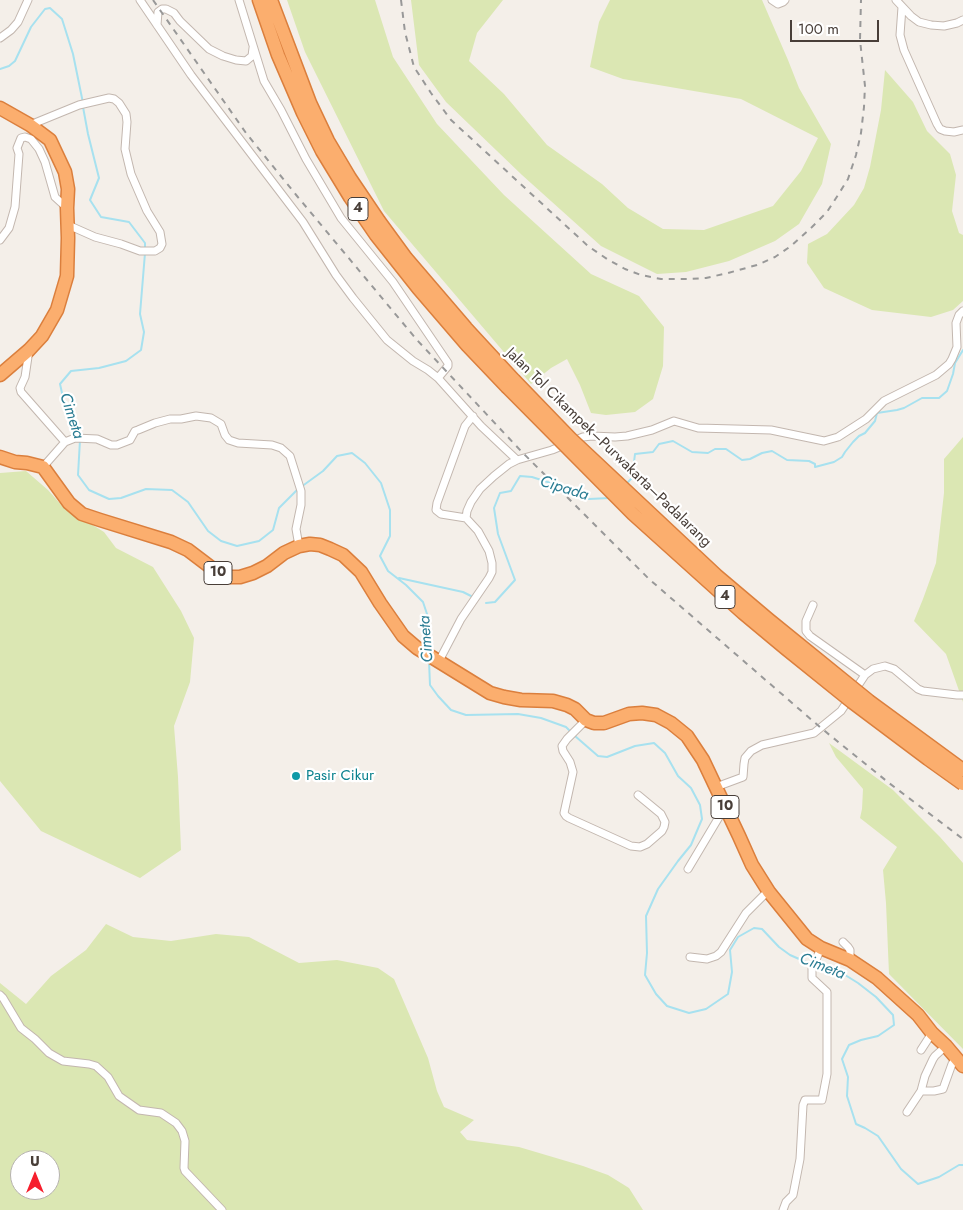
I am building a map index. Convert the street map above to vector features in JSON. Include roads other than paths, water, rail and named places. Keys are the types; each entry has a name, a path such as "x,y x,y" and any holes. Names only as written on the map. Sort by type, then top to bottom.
{"highway":[{"name":"Jalan Tol Cikampek–Purwakarta–Padalarang","path":"259,0 278,55 322,151 376,235 418,288 468,345 716,575 869,701 963,770"},
{"name":"Jalan Tol Cikampek–Purwakarta–Padalarang","path":"271,0 310,103 328,141 350,178 406,258 466,328 510,384 633,514 743,613 852,702 963,784"},
{"path":"0,108 30,125 50,140 65,172 68,189 67,276 57,310 42,336 0,375"},
{"path":"0,457 43,467"},
{"name":"10","path":"43,467 69,503 82,514 171,542 188,550 217,572 229,577 240,577 253,573 284,553 299,546 320,545 343,555 361,572 403,636 417,648 490,693 521,700 546,700 567,705 575,709 583,723 604,723 629,714 642,713 660,717 671,723 687,736 703,760 752,865 768,891 806,939 821,948 850,960 877,978 918,1015 932,1033 960,1062"}],"street":[{"path":"0,38 18,22 28,0"},
{"path":"140,0 191,75 303,222 353,298 387,340 438,378 481,426 517,460"},
{"path":"239,0 264,81 306,159 341,218 393,282 448,363 448,366 438,378"},
{"path":"772,0 778,4 785,0"},
{"path":"896,0 910,16 919,22 931,26 944,26 963,20"},
{"path":"902,7 900,35 904,50 937,124 940,129 946,132 963,130"},
{"path":"157,25 158,12 166,9 174,13 210,49 223,56 246,61 252,56 254,47"},
{"path":"30,125 79,104 109,98 114,99 126,114 125,149 131,174 147,211 160,232 162,244 155,251 140,251 95,237 68,225"},
{"path":"0,240 9,228 15,207 19,154 17,148 20,138 31,139 39,149 45,162 55,197 67,208"},
{"path":"466,518 471,502 480,490 509,464 517,460 542,454 583,437 627,436 652,430 674,421 698,428 771,430 824,441 838,437 866,419 884,401 936,375 950,362 957,348 956,323 963,311"},
{"path":"29,350 25,377 20,388 21,392 64,442"},
{"path":"43,467 64,442 75,438 97,439 111,445 117,445 130,440 135,431 155,423 196,416 211,418 221,424 225,435 230,440 238,444 272,445 281,448 290,456 299,488 301,505 296,529 299,546"},
{"path":"436,659 492,572 489,551 478,531 466,518 441,514 436,510 437,502 465,426 473,416"},
{"path":"813,605 806,621 806,631 810,636 866,674"},
{"path":"716,787 743,777 745,758 750,750 762,745 814,734 841,710 866,674 872,669 886,666 923,691 957,696 963,695"},
{"path":"583,723 562,746 573,772 564,813 569,818 631,846 640,846 647,844 662,831 665,822 661,814 638,795"},
{"path":"688,868 725,808"},
{"path":"690,956 707,959 721,952 746,913 768,891"},
{"path":"843,942 850,950 850,960"},
{"path":"783,1210 786,1202 793,1195 800,1159 803,1105 805,1100 822,1100 827,1074 828,992 812,978 812,969 821,948"},
{"path":"0,995 21,1028 49,1053 63,1062 96,1066 108,1077 120,1096 139,1110 161,1114 176,1122 185,1140 185,1171 222,1210"},
{"path":"921,1050 932,1033"},
{"path":"907,1112 921,1091 925,1076 933,1059 946,1046"},
{"path":"921,1091 943,1089 952,1064 960,1062"}],"waterway":[{"name":"Cimeta","path":"0,69 9,66 15,61 31,27 45,9 50,8 62,19 73,54 83,103"},
{"name":"Cimeta","path":"83,107 99,178 90,200 101,217 129,222 145,243 145,248"},
{"name":"Cimeta","path":"78,436 67,415 60,384 71,371 99,368 126,361 141,350 144,332 140,314 145,253"},
{"name":"Cipada","path":"627,483 632,478 635,454 653,452 659,444 673,441 692,452 708,453 715,449 726,449 742,460 772,451 787,460 809,461 815,464 815,467 834,462 842,457 859,436 865,433 875,421 877,413 904,408 922,398 939,398 947,391 955,363 963,350"},
{"name":"Cimeta","path":"80,440 78,475 89,490 109,499 121,498 146,489 172,490 188,502 208,531 221,541 237,546 259,541 273,530 279,508 297,490"},
{"name":"Cimeta","path":"301,487 323,471 337,456 352,453 365,463 381,483 390,510 390,536 380,556 388,571 423,602 429,620 429,648"},
{"name":"Cipada","path":"486,603 495,602 515,580 498,534 494,508 500,493 511,491 520,476 532,477 560,486 589,499 610,498"},
{"name":"Cipada","path":"399,578 463,592 471,596"},
{"name":"Cimeta","path":"429,661 430,685 451,710 466,715 518,714 541,718 566,727 571,732"},
{"name":"Cimeta","path":"575,736 598,756 607,757 635,746 654,743 665,753 678,776 691,788 700,805 702,819 691,845 658,889 646,916 647,953 645,975 656,994 667,1006 689,1013 706,1009 728,994 732,972 730,950 738,937 754,928 762,929 779,947 790,955 812,964"},
{"name":"Cimeta","path":"816,965 837,970 858,983 876,997 893,1015 894,1025 878,1036 849,1045 842,1059 848,1077 847,1096 856,1124 878,1136 901,1169 918,1184 939,1177 959,1165 963,1165"}],"railway":[{"path":"153,0 246,133 297,196 417,340 521,451 649,579 821,728 963,839"},
{"path":"401,0 405,32 414,67 451,120 588,246 625,269 661,279 706,278 757,265 775,257 791,246 827,212 848,179 861,133 865,86 860,40 861,0"}],"place":[{"name":"Pasir Cikur","path":"296,776"}]}
